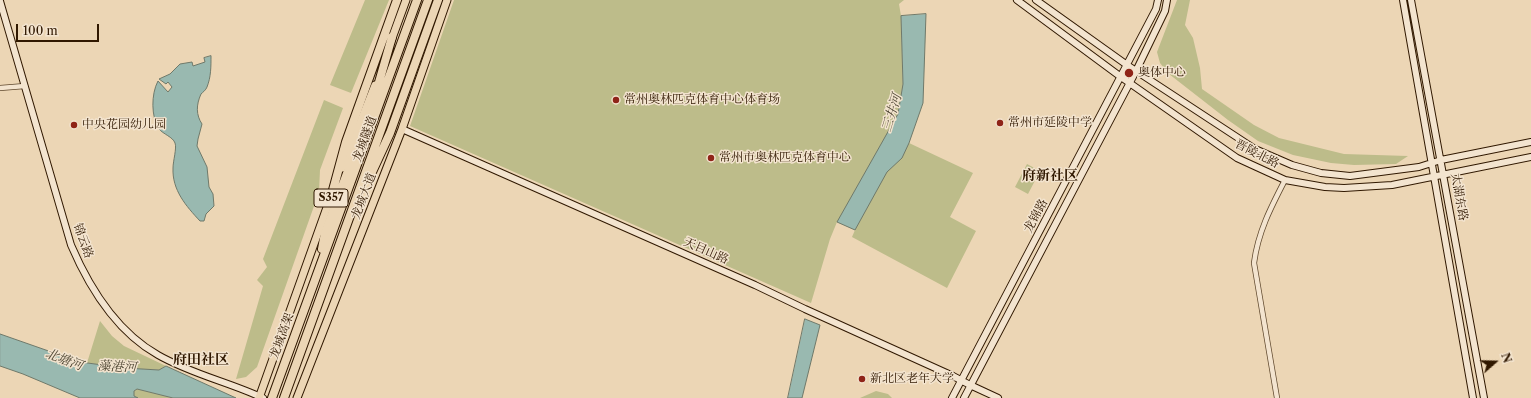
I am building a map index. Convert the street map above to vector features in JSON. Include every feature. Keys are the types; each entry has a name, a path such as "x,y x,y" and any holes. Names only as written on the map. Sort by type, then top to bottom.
{"highway":[{"path":"333,190 346,142 397,0"},
{"name":"龙城隧道","path":"314,282 417,0"},
{"name":"龙城隧道","path":"324,286 428,0"},
{"path":"324,286 356,207 390,133 438,0"},
{"path":"314,282 325,233 373,103 392,37"},
{"name":"龙城高架","path":"272,398 314,282"},
{"name":"龙城高架","path":"284,398 324,286"}],"main road":[{"name":"S357","path":"261,398 333,190 406,0"},
{"name":"龙城大道","path":"297,398 402,129 447,0"},
{"name":"晋陵北路","path":"1017,0 1121,78 1236,158 1285,180 1325,187 1344,188 1392,185 1531,157"},
{"name":"晋陵北路","path":"1036,0 1127,65 1254,149 1292,165 1321,173 1350,176 1381,173 1432,164 1440,160 1531,142"},
{"name":"龙锦路","path":"952,398 1121,78 1156,9 1158,0"},
{"name":"龙锦路","path":"964,398 1136,71 1165,11 1167,0"},
{"name":"太湖东路","path":"1403,0 1473,398"},
{"name":"太湖东路","path":"1412,0 1484,398"},
{"name":"锦云路","path":"0,1 71,245 80,265 105,306 138,341 158,355 188,369 261,398"},
{"name":"天目山路","path":"402,129 755,285 998,398"}],"street":[{"path":"0,88 25,86"},
{"path":"1277,398 1254,262 1256,249 1265,220 1285,180"}],"shaded area":[{"path":"365,0 389,0 351,93 330,85"},
{"name":"常州市奥林匹克体育中心","path":"454,0 904,0 899,4 901,16 903,84 898,114 909,143 973,173 950,217 976,231 947,288 852,237 855,230 837,222 830,239 811,303 410,126"},
{"path":"1177,0 1190,0 1185,25 1193,38 1200,68 1202,89 1254,125 1279,138 1344,154 1408,156 1396,164 1354,165 1331,163 1293,155 1258,141 1228,120 1169,74 1160,63 1157,52"},
{"path":"324,100 343,108 320,170 319,192 257,367 246,377 236,379 263,286 257,280 267,267 263,259"},
{"path":"1027,164 1040,171 1028,194 1015,187"},
{"path":"100,321 112,336 124,346 166,366 159,370 125,368 87,363"},
{"path":"137,389 173,398 138,398 134,396 134,391"},
{"path":"876,391 888,394 892,398 860,398"}],"water":[{"path":"926,14 923,103 902,158 887,172 855,230 837,222 898,114 903,84 901,16"},
{"path":"211,56 208,83 198,102 198,113 202,124 197,146 207,167 209,187 213,194 214,206 206,214 204,221 200,221 185,203 177,190 173,176 176,148 175,143 159,129 156,124 153,112 153,99 158,81 168,92 172,87 168,82 166,84 159,79 170,74 180,64 192,62 193,66 205,62 204,58"},
{"path":"805,319 820,325 802,398 788,398"},
{"path":"0,334 80,362 125,368 159,370 166,366 236,398 173,398 137,389 134,391 134,396 138,398 80,398 0,366"}],"place":[{"name":"奥体中心","path":"1129,73"},
{"name":"常州奥林匹克体育中心体育场","path":"616,100"},
{"name":"常州市延陵中学","path":"1000,123"},
{"name":"中央花园幼儿园","path":"74,125"},
{"name":"常州市奥林匹克体育中心","path":"711,158"},
{"name":"新北区老年大学","path":"862,379"}],"district":[{"name":"府新社区","path":"1050,176"},
{"name":"府田社区","path":"201,360"}],"water label":[{"name":"三井河","path":"892,113"},
{"name":"北塘河","path":"64,360"},
{"name":"藻港河","path":"117,367"}]}
